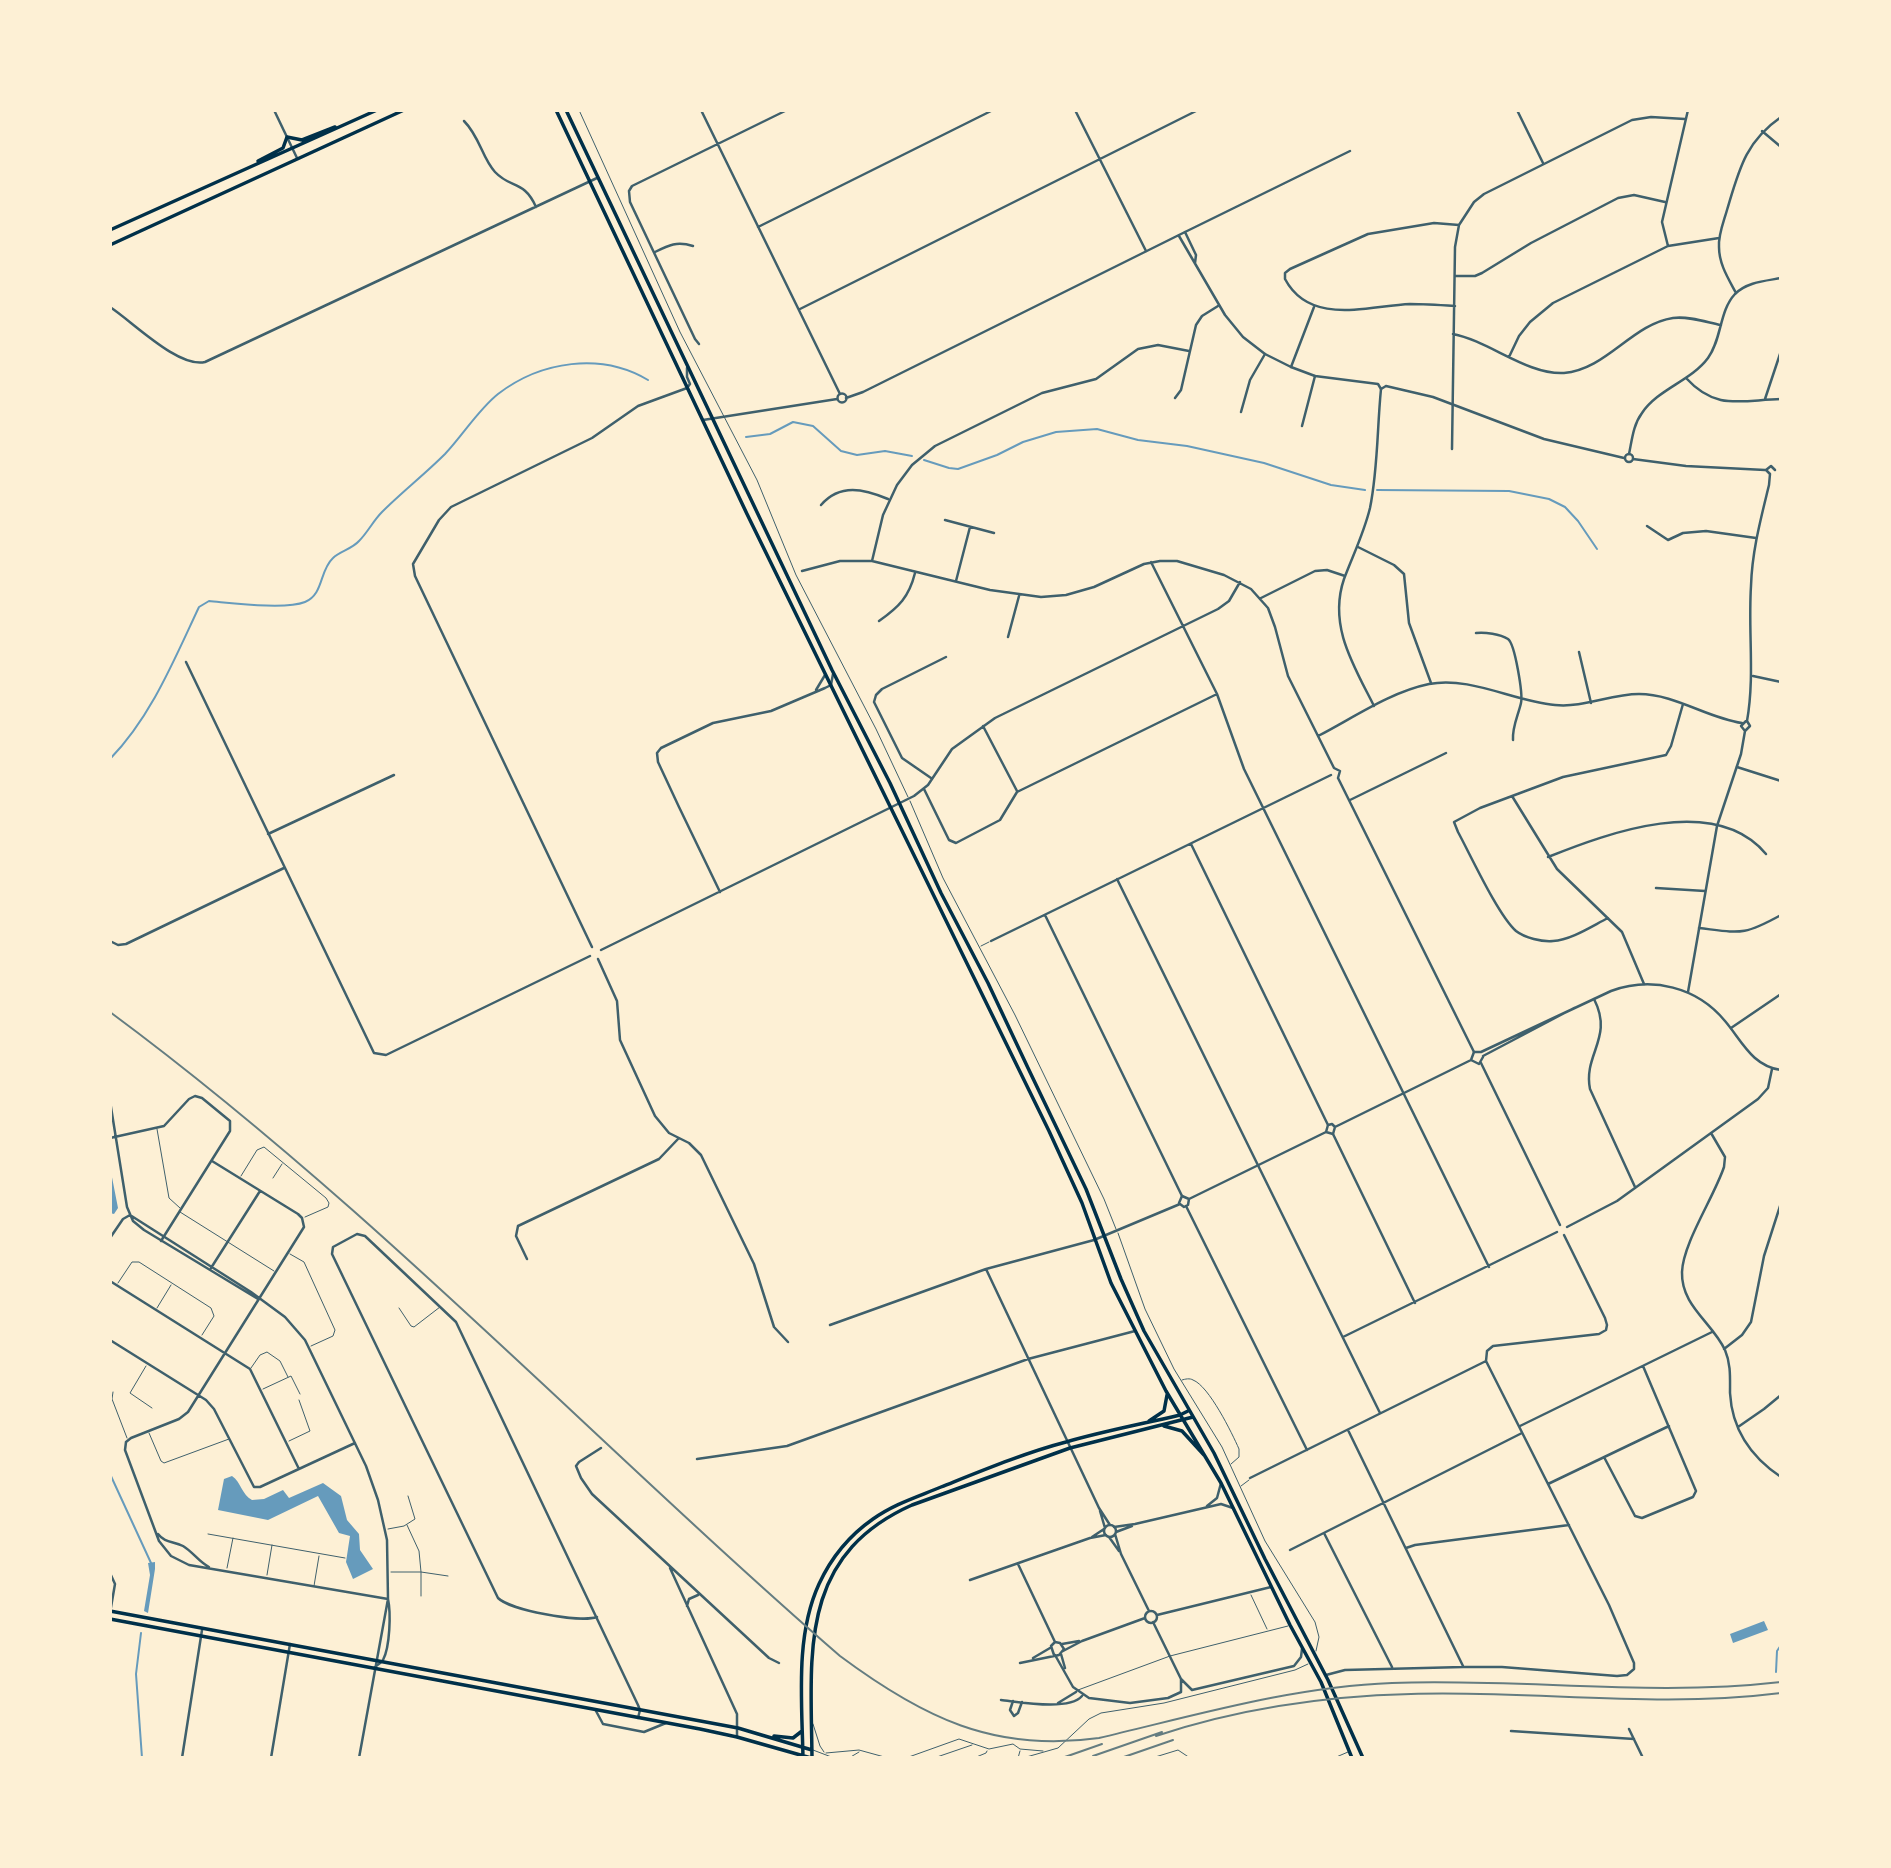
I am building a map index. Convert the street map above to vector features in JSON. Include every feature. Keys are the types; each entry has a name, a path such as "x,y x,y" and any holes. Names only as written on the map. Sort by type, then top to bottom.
{"main road":[{"path":"111,230 377,110"},
{"path":"110,245 404,110"},
{"path":"556,110 687,388 1049,1130 1082,1203 1111,1283 1166,1391 1221,1483 1334,1709 1352,1758"},
{"path":"566,110 832,670 900,804 1086,1189 1144,1331 1214,1453 1326,1675 1363,1758"},
{"path":"245,170 283,148 287,137 302,140 320,131 347,124"},
{"path":"1145,1423 1164,1410 1166,1391"},
{"path":"803,1756 803,1649 809,1612 818,1585 842,1548 867,1523 902,1502 1067,1441 1180,1415 1189,1410"},
{"path":"110,1619 737,1737 812,1758 812,1642 817,1610 832,1575 852,1548 878,1523 904,1508 1070,1448 1193,1417"},
{"path":"1162,1426 1182,1431 1208,1459"},
{"path":"110,1612 738,1728 812,1750"},
{"path":"765,1736 793,1738 803,1730"},
{"path":"787,1751 792,1758"}],"street":[{"path":"274,110 298,159"},
{"path":"701,110 800,309 840,394 838,399"},
{"path":"699,344 630,202 631,188 787,110"},
{"path":"758,227 993,110"},
{"path":"1075,110 1146,252"},
{"path":"800,309 1198,110"},
{"path":"1491,110 1499,110"},
{"path":"1517,110 1543,163"},
{"path":"1668,246 1662,222 1688,110"},
{"path":"1452,449 1455,247 1459,225 1474,202 1543,163 1632,120 1651,117 1685,119"},
{"path":"1736,293 1720,259 1719,238 1743,159 1762,131 1781,117"},
{"path":"464,121 474,131 494,171 526,190 536,207"},
{"path":"1762,131 1781,147"},
{"path":"703,420 838,399 841,402 863,393 1350,151"},
{"path":"110,307 178,357 195,364 205,362 597,177"},
{"path":"1455,276 1475,276 1482,273 1531,243 1618,198 1642,196 1665,202"},
{"path":"1454,306 1412,304 1338,310 1314,307 1297,296 1284,279 1285,273 1368,234 1434,223 1459,225"},
{"path":"1185,232 1196,255 1195,263"},
{"path":"1178,236 1218,306 1237,330 1265,354 1291,368 1315,376 1378,384 1384,381 1386,386"},
{"path":"1509,357 1519,336 1530,322 1553,303 1668,246 1719,238"},
{"path":"654,251 673,243 681,242 693,246"},
{"path":"1624,458 1629,454 1634,429 1641,414 1653,402 1699,369 1711,354 1725,310 1736,293 1748,285 1781,278"},
{"path":"1175,398 1181,390 1197,322 1218,306"},
{"path":"1291,368 1314,307"},
{"path":"1453,334 1548,372 1567,373 1588,367 1661,321 1683,318 1721,325"},
{"path":"872,561 889,500 901,479 917,460 935,446 1049,390 1096,379 1142,348 1158,345 1189,351"},
{"path":"1765,400 1781,351"},
{"path":"1241,412 1250,380 1265,354"},
{"path":"590,956 592,947 415,576 413,564 442,516 455,504 592,439 638,406 687,388 690,384 687,368"},
{"path":"1302,426 1315,376"},
{"path":"1686,378 1700,391 1718,401 1781,399"},
{"path":"1374,706 1348,653 1339,626 1338,604 1371,502 1381,389 1378,384"},
{"path":"1381,389 1386,386 1413,390 1524,433 1624,458 1627,462 1633,460 1766,470 1770,474"},
{"path":"840,394 845,394 846,398"},
{"path":"1629,454 1633,460"},
{"path":"1766,470 1770,466 1775,470"},
{"path":"1688,992 1717,826 1737,767 1745,731 1750,726 1747,721 1753,676 1750,602 1756,538 1770,474 1781,469"},
{"path":"821,505 830,497 855,489 867,490 889,500"},
{"path":"945,520 995,533"},
{"path":"1647,526 1668,540 1682,533 1706,531 1756,538"},
{"path":"956,582 970,527"},
{"path":"1358,547 1394,565 1405,574 1409,623 1431,683"},
{"path":"802,572 840,561 872,561 1019,596 1041,597 1079,592 1152,562 1177,561 1199,566 1240,582 1261,598 1275,627 1291,683 1334,768 1340,771 1338,778 1474,1052 1471,1060 1335,1127"},
{"path":"1152,562 1217,694 1244,769 1489,1267"},
{"path":"1261,598 1315,571 1327,570 1345,576"},
{"path":"879,621 904,601 911,589 915,571"},
{"path":"601,950 909,799 924,789 952,749 983,726 1011,709 1224,606 1240,582"},
{"path":"1008,637 1019,596"},
{"path":"1476,633 1485,632 1511,641 1522,700 1512,731 1513,740"},
{"path":"1579,652 1591,703"},
{"path":"933,778 902,758 874,702 882,689 946,657"},
{"path":"186,662 370,1048 379,1055 386,1055 590,956"},
{"path":"720,892 658,762 657,753 661,747 706,726 771,711 831,685 832,670"},
{"path":"816,690 825,673"},
{"path":"1753,676 1781,682"},
{"path":"1318,736 1374,706 1431,683 1473,685 1522,700 1554,705 1573,706 1639,694 1684,704 1742,723 1747,721"},
{"path":"924,789 953,844 1000,820 1017,792 1217,694"},
{"path":"1608,918 1554,941 1532,939 1517,932 1504,916 1454,822 1480,808 1563,777 1666,755 1684,704"},
{"path":"1742,723 1741,728 1745,731"},
{"path":"983,726 1017,792"},
{"path":"1350,800 1446,753"},
{"path":"1737,767 1781,780"},
{"path":"990,941 1331,775 1334,768"},
{"path":"268,834 394,775"},
{"path":"1331,775 1338,778"},
{"path":"1512,796 1548,857 1622,932 1644,984"},
{"path":"1548,857 1601,835 1644,825 1677,823 1717,826 1746,836 1766,854"},
{"path":"1191,844 1328,1125 1326,1132"},
{"path":"110,941 118,945 126,944 284,868"},
{"path":"1117,879 1380,1413"},
{"path":"1656,887 1705,891"},
{"path":"1045,915 1182,1196 1189,1199"},
{"path":"1699,928 1742,933 1758,928 1781,915"},
{"path":"592,947 601,950"},
{"path":"598,959 602,955 601,950"},
{"path":"590,956 598,959"},
{"path":"598,959 617,1001 621,1044 658,1121 678,1139 693,1147 704,1161 754,1264 774,1327 788,1342"},
{"path":"1474,1052 1482,1054 1620,988 1644,984 1666,985 1688,992 1714,1009 1750,1054 1764,1065 1781,1070"},
{"path":"1731,1028 1781,994"},
{"path":"1594,999 1603,1024 1589,1074 1590,1089 1635,1187"},
{"path":"1482,1054 1481,1063 1560,1225 1567,1227 1608,1207 1764,1094 1772,1069"},
{"path":"1471,1060 1475,1064 1481,1063"},
{"path":"110,1138 157,1129 171,1121 191,1097 199,1096 230,1123 230,1131 162,1239"},
{"path":"110,1101 130,1215 162,1239 291,1322 309,1347 355,1443 374,1487 385,1530 389,1624 383,1661 374,1668"},
{"path":"1328,1125 1335,1127"},
{"path":"1335,1127 1334,1134 1415,1303"},
{"path":"1186,1206 1189,1199 1258,1164 1326,1132 1334,1134"},
{"path":"1711,1133 1725,1157 1724,1167 1683,1259 1684,1290 1692,1306 1724,1349 1730,1365 1732,1406 1738,1427 1756,1458 1781,1477"},
{"path":"527,1259 516,1234 518,1226 659,1159 678,1139"},
{"path":"212,1161 302,1218 303,1230 184,1416 129,1439 125,1450 162,1546 175,1559 189,1565 388,1599"},
{"path":"211,1269 260,1191"},
{"path":"1180,1204 1179,1199 1182,1196"},
{"path":"1724,1349 1742,1335 1751,1322 1764,1256 1781,1203"},
{"path":"830,1325 986,1269 1106,1237 1180,1204 1186,1206 1307,1450"},
{"path":"110,1238 123,1219 130,1215"},
{"path":"1557,1233 1556,1229 1560,1225"},
{"path":"1326,1675 1345,1670 1463,1667 1502,1667 1601,1675 1627,1675 1631,1672 1634,1663 1609,1605 1486,1361 1487,1351 1493,1346 1599,1334 1606,1330 1605,1318 1564,1235 1567,1227"},
{"path":"1343,1338 1557,1233 1564,1235"},
{"path":"597,1617 585,1619 521,1608 505,1604 498,1598 332,1251 335,1245 357,1234 365,1236 457,1324 597,1617 640,1710 638,1718"},
{"path":"986,1269 1099,1508 1107,1536 1121,1554"},
{"path":"110,1281 250,1369 299,1469"},
{"path":"697,1459 787,1446 1028,1359 1135,1331"},
{"path":"1520,1426 1712,1332"},
{"path":"110,1340 199,1395 214,1409 254,1487 260,1487 355,1443"},
{"path":"1250,1478 1486,1361"},
{"path":"1604,1457 1635,1516 1642,1518 1693,1497 1696,1486 1643,1366"},
{"path":"1738,1427 1781,1395"},
{"path":"1548,1484 1670,1426"},
{"path":"1348,1430 1463,1667"},
{"path":"1290,1550 1523,1433"},
{"path":"601,1448 577,1465 578,1472 590,1491 699,1595 769,1658 779,1663"},
{"path":"1204,1507 1217,1498 1221,1483"},
{"path":"1090,1538 1112,1526 1135,1524 1223,1504 1233,1508"},
{"path":"1099,1508 1112,1526 1121,1554 1149,1611 1157,1615"},
{"path":"970,1580 1090,1538 1107,1536 1135,1524"},
{"path":"1406,1548 1569,1525"},
{"path":"1324,1533 1392,1669"},
{"path":"158,1534 166,1542 186,1549 198,1562 211,1568"},
{"path":"1018,1564 1055,1642 1062,1644 1082,1641"},
{"path":"670,1568 737,1714 737,1737"},
{"path":"110,1573 115,1584 110,1612"},
{"path":"1153,1622 1157,1615 1271,1587"},
{"path":"687,1606 689,1600 699,1595"},
{"path":"359,1758 388,1599"},
{"path":"1020,1663 1062,1653 1082,1641 1145,1618 1149,1611"},
{"path":"1145,1618 1153,1622 1181,1679 1190,1689 1197,1690 1294,1665 1301,1657 1302,1649"},
{"path":"182,1758 202,1628"},
{"path":"1030,1660 1055,1642"},
{"path":"271,1758 289,1644"},
{"path":"1062,1644 1065,1671"},
{"path":"1050,1648 1077,1690 1089,1698 1124,1703 1177,1695 1182,1691 1181,1679"},
{"path":"1055,1704 1071,1697 1077,1690"},
{"path":"1001,1700 1055,1704 1080,1700 1081,1693"},
{"path":"1014,1701 1010,1711 1014,1716 1022,1702"},
{"path":"595,1709 603,1724 644,1732 666,1723"},
{"path":"1629,1729 1643,1758"},
{"path":"1511,1731 1634,1739"}],"lane":[{"path":"579,110 680,332 757,480 812,608 880,737 943,878 1065,1118 1118,1232 1145,1309 1180,1381 1231,1464 1265,1541 1315,1622 1319,1637 1314,1655 1309,1662 1295,1670 1164,1703 1101,1713 1082,1725 1062,1746 1023,1758"},
{"path":"979,947 990,941"},
{"path":"157,1129 172,1203 276,1272"},
{"path":"240,1178 260,1148 264,1147 329,1203 328,1207 302,1218"},
{"path":"273,1178 283,1163"},
{"path":"289,1253 304,1262 335,1330 333,1336 309,1347"},
{"path":"117,1285 130,1264 136,1261 172,1283 214,1311 214,1316 201,1338"},
{"path":"156,1310 172,1283"},
{"path":"399,1308 414,1327 440,1306"},
{"path":"250,1369 260,1355 267,1352 280,1361 300,1394"},
{"path":"147,1364 130,1393 152,1408"},
{"path":"261,1390 290,1376"},
{"path":"1180,1381 1192,1379 1200,1384 1211,1398 1239,1449 1239,1457 1231,1464"},
{"path":"113,1392 112,1399 129,1439"},
{"path":"286,1442 310,1431 299,1400"},
{"path":"149,1431 163,1463 229,1439"},
{"path":"1241,1486 1250,1478"},
{"path":"385,1530 407,1525 415,1517 408,1496"},
{"path":"407,1525 419,1551 421,1596"},
{"path":"208,1534 345,1558"},
{"path":"227,1571 233,1538"},
{"path":"267,1577 272,1545"},
{"path":"314,1586 320,1553"},
{"path":"388,1572 421,1572 449,1576"},
{"path":"1250,1593 1268,1631"},
{"path":"1077,1690 1170,1656 1290,1625"},
{"path":"812,1720 820,1745 826,1754"},
{"path":"906,1758 957,1739 989,1749 1011,1744 1020,1749 1045,1752"},
{"path":"934,1758 974,1744"},
{"path":"974,1758 989,1749"},
{"path":"1018,1758 1020,1749"},
{"path":"812,1750 834,1758"},
{"path":"1153,1758 1178,1750 1191,1758"},
{"path":"826,1754 862,1751 888,1758"},
{"path":"849,1758 862,1751"},
{"path":"1334,1758 1350,1751"},
{"path":"986,1753 987,1758"},
{"path":"860,1758 871,1758"}],"water":[{"path":"110,1167 118,1208 114,1214 110,1213"},
{"path":"232,1476 252,1500 264,1499 283,1490 289,1498 323,1483 341,1496 347,1520 359,1534 360,1550 373,1569 353,1579 346,1562 350,1536 339,1533 318,1496 268,1520 218,1510 224,1479"},
{"path":"155,1562 148,1613 144,1611 150,1575 148,1563"},
{"path":"1764,1621 1768,1630 1733,1643 1730,1634"}],"waterway":[{"path":"110,759 125,743 150,706 199,607 209,601 285,606 311,598 319,588 325,569 333,558 359,541 382,512 445,454 498,394 533,374 572,364 611,366 648,380"},
{"path":"746,437 770,434 793,422 813,426 841,451 857,455 885,451 912,456"},
{"path":"924,460 958,469 1023,442 1056,432 1097,429 1138,440 1187,446 1264,463 1331,485 1365,490"},
{"path":"1377,490 1509,491 1549,499 1565,507 1597,549"},
{"path":"110,1474 151,1563"},
{"path":"141,1633 136,1674 142,1758"},
{"path":"1776,1672 1777,1651 1781,1645"}],"railway":[{"path":"110,1012 206,1086 391,1244 659,1493 840,1656 900,1697 961,1726 1026,1740 1061,1741 1099,1738 1244,1703 1354,1686 1441,1682 1684,1688 1781,1682"},
{"path":"1156,1736 1250,1711 1379,1695 1458,1693 1687,1699 1781,1693"},
{"path":"1093,1756 1162,1732"},
{"path":"1121,1758 1173,1740"},
{"path":"1062,1758 1102,1744"}]}
